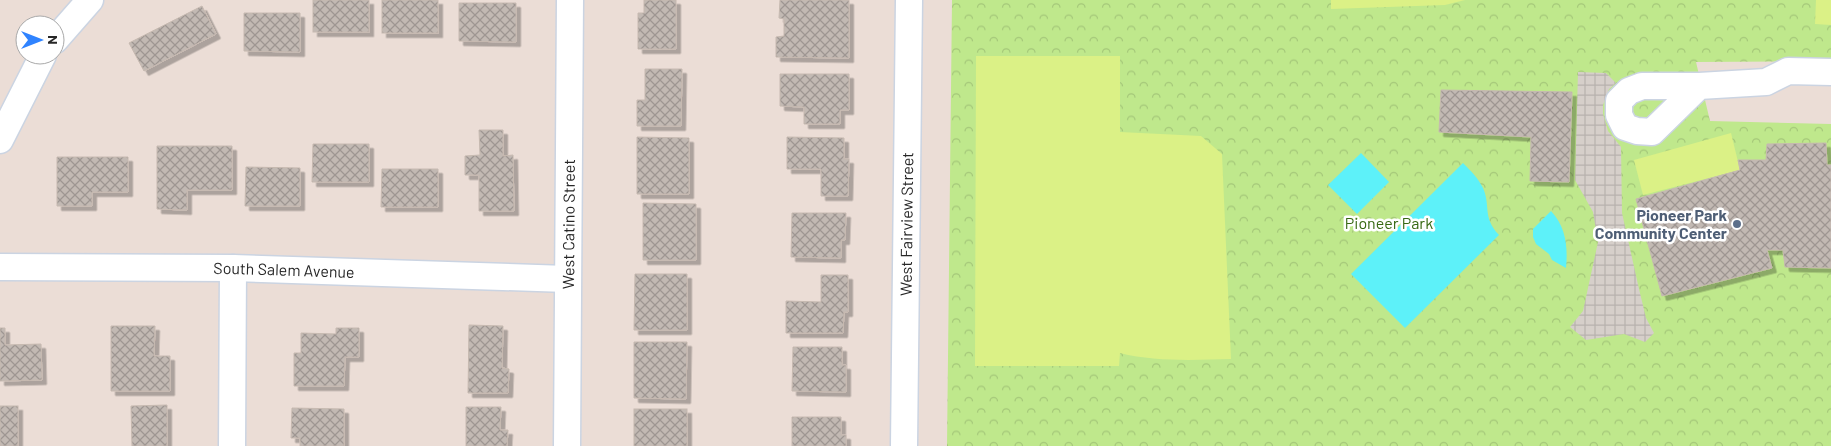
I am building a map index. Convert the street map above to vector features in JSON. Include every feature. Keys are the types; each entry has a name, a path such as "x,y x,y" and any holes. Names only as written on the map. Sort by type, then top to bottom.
{"street":[{"path":"65,29 90,0"},
{"name":"West Catino Street","path":"567,446 570,0"},
{"name":"West Fairview Street","path":"904,446 909,0"},
{"path":"0,140 37,65"},
{"path":"1698,86 1766,82 1788,71 1831,72"},
{"name":"South Salem Avenue","path":"0,267 233,268 567,279"},
{"path":"232,446 233,268"}],"green space":[{"name":"Pioneer Park","path":"952,0 1831,0 1831,61 1696,62 1710,121 1831,124 1831,446 947,446"},
{"path":"1331,0 1465,0 1445,5 1331,9"},
{"path":"1816,0 1831,0 1831,25 1815,24"},
{"path":"976,56 1120,56 1120,132 1201,136 1222,154 1231,359 1161,359 1120,353 1119,366 975,366"},
{"path":"1731,133 1740,170 1643,195 1634,160"}],"shaded area":[{"path":"1578,72 1606,73 1616,83 1609,89 1603,105 1603,114 1608,131 1621,147 1622,213 1646,318 1654,333 1645,342 1624,334 1586,340 1570,327 1583,311 1598,242 1593,212 1575,180"}],"water":[{"path":"1361,153 1389,182 1357,214 1328,185"},
{"path":"1463,163 1477,178 1483,188 1490,223 1499,235 1405,328 1351,274"},
{"path":"1551,211 1560,224 1565,238 1567,252 1566,268 1552,260 1549,254 1536,244 1533,237 1533,229"}],"building":[{"path":"313,0 369,0 369,32 313,32"},
{"path":"382,0 438,0 438,33 382,33"},
{"path":"644,0 676,0 676,49 638,49 638,13 644,13"},
{"path":"780,0 849,0 849,58 776,57 776,37 784,36 784,19 779,18"},
{"path":"459,3 516,3 516,42 459,41"},
{"path":"202,6 216,34 144,71 129,43"},
{"path":"244,13 300,13 300,52 244,51"},
{"path":"645,69 682,69 681,126 637,126 637,100 645,100"},
{"path":"780,74 849,74 849,110 840,110 840,124 804,124 804,107 780,106"},
{"path":"1441,90 1572,92 1569,182 1530,181 1531,137 1439,132"},
{"path":"479,130 503,130 503,156 513,155 514,211 479,211 479,175 465,175 465,156 480,155"},
{"path":"637,137 689,138 689,194 637,194"},
{"path":"787,137 844,138 844,159 849,159 848,196 821,196 821,169 787,169"},
{"name":"Pioneer Park Community Center","path":"1826,143 1827,165 1831,165 1831,268 1785,267 1783,250 1767,250 1772,268 1662,296 1636,199 1740,170 1738,160 1766,160 1767,144"},
{"path":"313,144 369,144 369,182 312,182"},
{"path":"157,146 232,146 232,190 187,190 187,210 157,209"},
{"path":"57,157 128,157 128,192 92,192 92,206 57,206"},
{"path":"246,167 300,168 300,206 245,206"},
{"path":"382,169 438,169 438,207 381,207"},
{"path":"643,203 696,204 696,260 643,260"},
{"path":"792,213 846,213 845,240 841,240 841,258 791,257"},
{"path":"635,274 687,274 687,330 634,330"},
{"path":"821,275 848,275 848,312 844,312 843,333 786,333 786,301 821,302"},
{"path":"469,325 503,326 502,368 509,369 508,393 468,393"},
{"path":"111,326 155,326 154,356 170,356 170,391 111,391"},
{"path":"0,328 5,328 5,345 41,344 42,380 0,381"},
{"path":"336,328 359,328 359,357 345,357 344,386 294,386 294,353 301,353 301,333 336,334"},
{"path":"634,342 687,342 686,399 634,398"},
{"path":"793,347 842,347 842,365 846,365 846,392 792,391"},
{"path":"167,405 167,446 132,446 131,406"},
{"path":"0,406 18,406 18,446 0,446"},
{"path":"466,407 501,407 500,430 508,430 507,446 466,446"},
{"path":"292,408 344,409 344,446 300,446 300,438 291,438"},
{"path":"634,409 687,409 687,446 634,446"},
{"path":"792,417 841,417 841,435 846,435 846,446 792,446"}],"place":[{"name":"Pioneer Park Community Center","path":"1737,224"}]}
